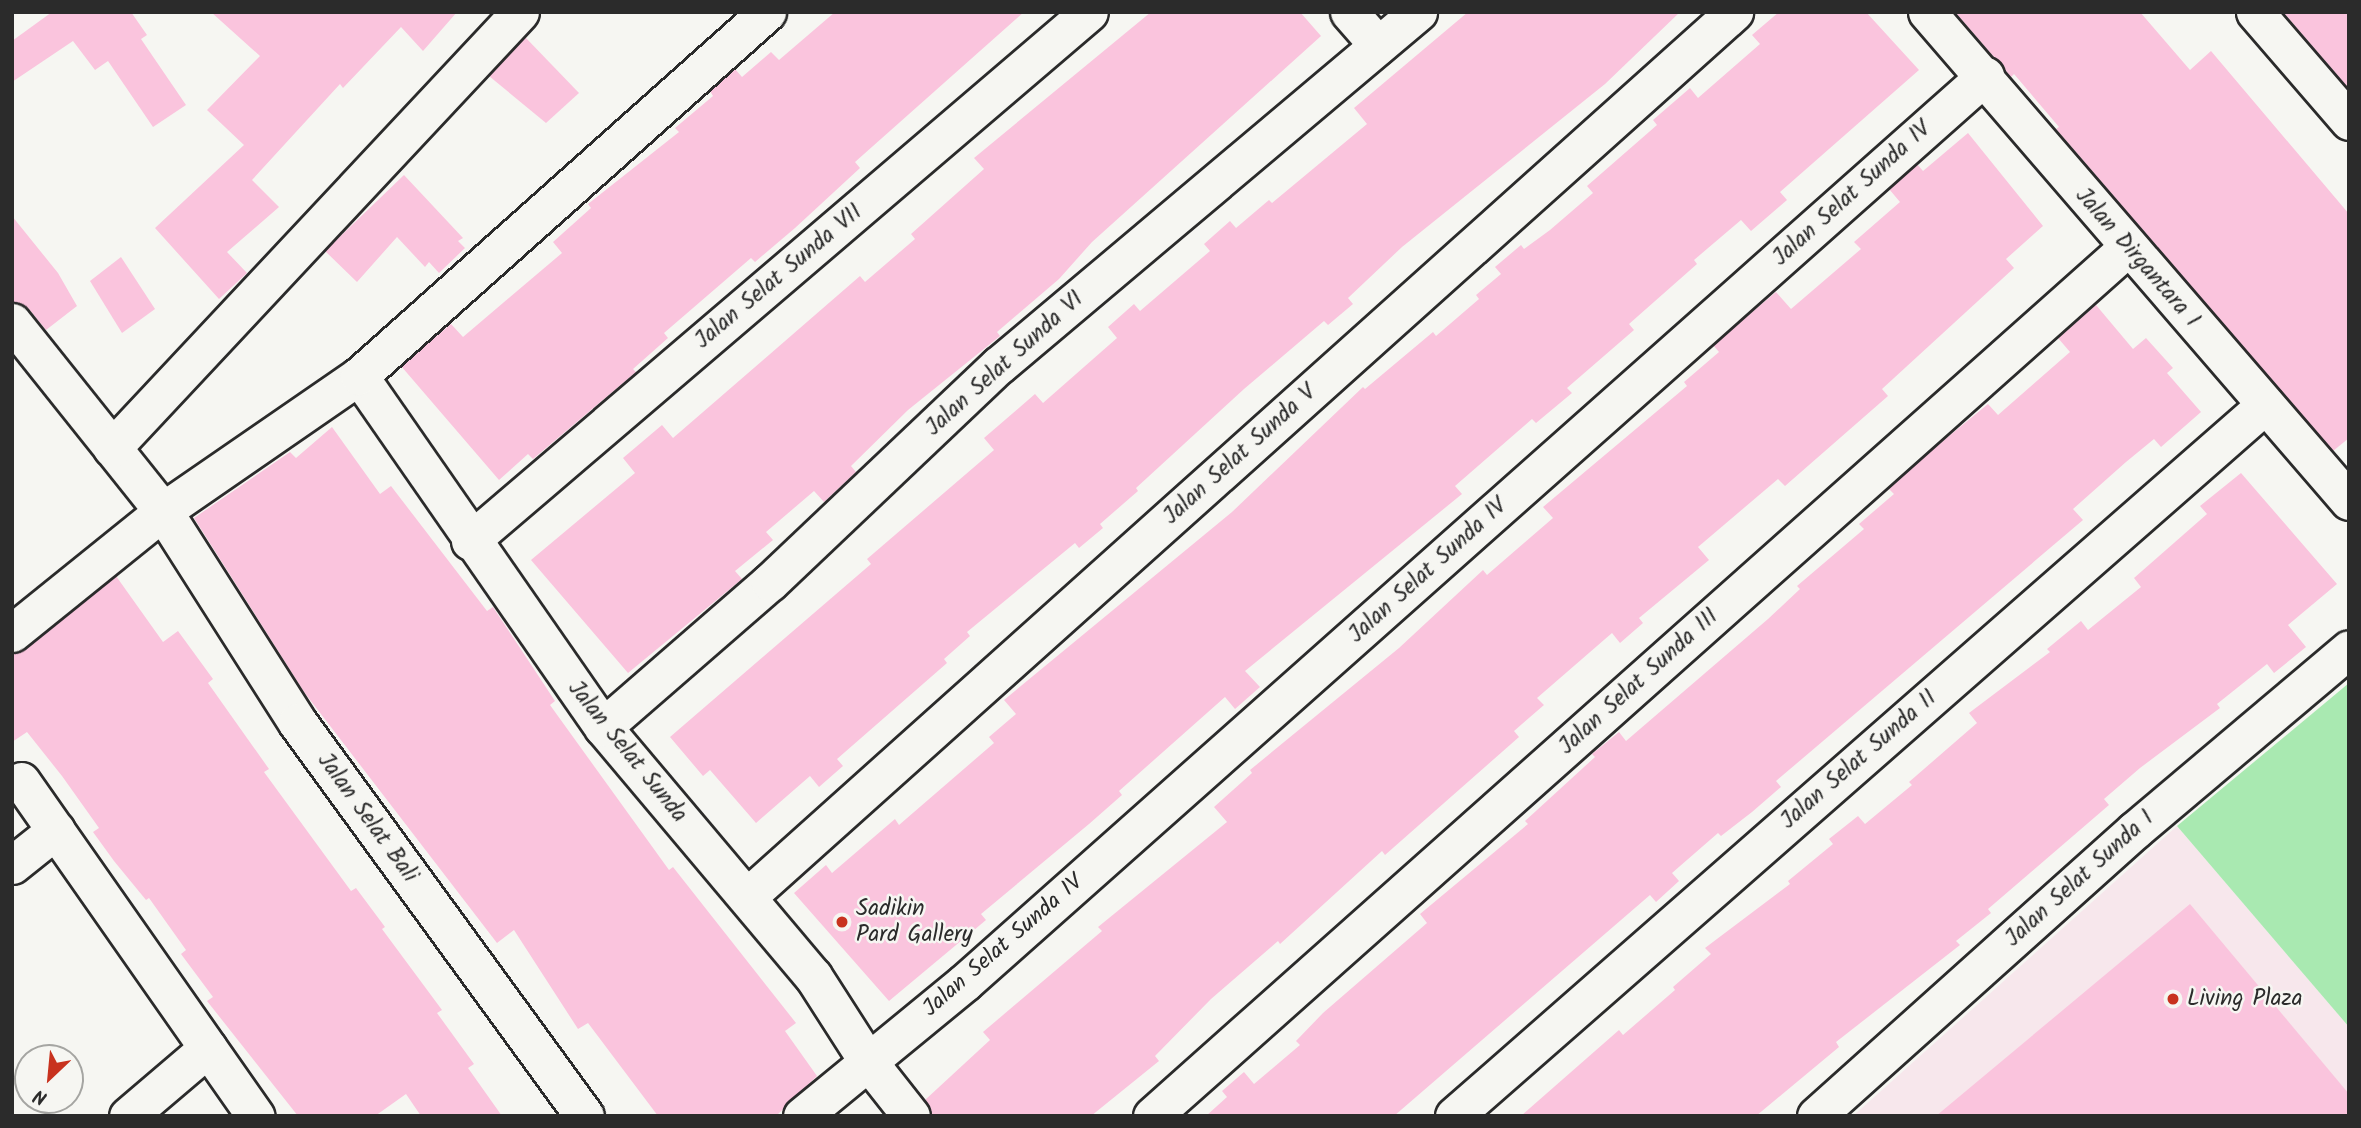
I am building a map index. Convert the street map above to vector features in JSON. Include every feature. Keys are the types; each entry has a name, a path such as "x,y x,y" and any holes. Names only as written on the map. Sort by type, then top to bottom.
{"street":[{"path":"112,448 520,12"},
{"path":"12,633 163,511 359,376 767,12"},
{"name":"Jalan Selat Sunda VII","path":"470,541 1089,12"},
{"path":"1349,12 1378,45"},
{"name":"Jalan Selat Sunda VI","path":"603,727 770,582 999,365 1418,12"},
{"name":"Jalan Selat Sunda V","path":"747,897 1734,12"},
{"name":"Jalan Dirgantara I","path":"1927,12 1984,76 2127,248 2349,501"},
{"path":"2255,12 2349,121"},
{"name":"Jalan Selat Sunda IV","path":"802,1116 964,983 1984,76"},
{"name":"Jalan Selat Sunda III","path":"1152,1116 2127,248"},
{"path":"12,323 163,511"},
{"name":"Jalan Selat Sunda","path":"359,376 470,541 603,727 813,976 867,1060 911,1116"},
{"name":"Jalan Selat Sunda II","path":"1454,1116 2265,405"},
{"name":"Jalan Selat Bali","path":"163,511 298,723 585,1116"},
{"name":"Jalan Selat Sunda I","path":"1816,1116 2135,830 2349,649"},
{"path":"21,781 256,1116"},
{"path":"12,865 56,830"},
{"path":"128,1116 208,1048"}],"shaded area":[{"path":"2177,826 2349,1027 2349,1116 1853,1116"}],"green space":[{"path":"2349,683 2349,1027 2177,826"}],"building":[{"path":"52,12 131,12 147,35 141,39 186,105 153,127 108,61 95,70 73,41 12,82 12,41"},
{"path":"211,12 457,12 423,51 401,27 343,88 340,84 252,180 279,207 227,252 247,273 219,299 155,228 244,145 207,110 260,56"},
{"path":"835,12 1024,12 855,162 860,168 795,228 755,262 751,258 664,333 668,338 633,369 636,372 533,459 528,454 499,480 401,366 451,324 463,337 562,253 553,242 591,208 588,204 679,132 675,128 713,96 710,91 735,69 742,77 771,52 779,60"},
{"path":"1151,12 1300,12 1321,36 1092,242 1059,279 997,332 1000,336 908,410 851,466 856,472 824,502 814,491 766,532 773,540 735,571 742,579 628,673 531,560 635,473 623,458 662,425 673,438 860,276 865,282 915,239 911,234 984,169 974,158"},
{"path":"1468,12 1680,12 1605,84 1402,247 1348,298 1353,304 1328,325 1324,321 1244,389 1136,488 1138,491 1100,524 1103,528 1079,548 1075,543 967,632 970,636 944,659 947,663 837,759 843,766 819,787 810,776 756,823 710,770 703,776 670,737 871,564 867,559 994,450 984,438 1035,394 1043,403 1117,338 1108,327 1134,304 1140,311 1210,251 1204,244 1230,221 1236,228 1269,200 1272,203 1367,124 1354,108"},
{"path":"1779,12 1866,12 1919,70 1780,192 1787,200 1751,231 1741,220 1694,260 1697,264 1629,324 1634,330 1567,388 1572,393 1536,423 1532,419 1455,486 1462,494 1245,671 1260,687 1235,709 1225,697 1119,791 1122,795 981,914 986,920 889,1001 794,893 826,865 832,873 895,819 899,825 994,743 989,737 1016,714 1004,700 1232,512 1363,387 1365,389 1433,332 1436,336 1479,299 1476,295 1501,274 1495,267 1521,245 1524,249 1550,230 1593,193 1587,186 1657,125 1653,120 1690,88 1698,98 1760,44 1752,35"},
{"path":"1955,12 2140,12 2190,70 2211,51 2349,214 2349,438 2333,451 2056,129 2059,127 2014,74 2011,77"},
{"path":"2283,12 2349,12 2349,89"},
{"path":"525,37 579,93 546,123 489,76"},
{"path":"1968,133 2043,226 2006,259 2014,268 1882,389 1888,396 1785,486 1778,479 1698,547 1709,560 1639,618 1643,623 1620,643 1612,633 1537,698 1544,705 1514,731 1519,737 1385,855 1382,851 1280,944 1278,941 1211,999 1155,1056 1159,1061 1091,1116 932,1116 925,1100 990,1040 983,1032 1102,931 1098,927 1227,822 1214,807 1252,773 1250,770 1399,648 1483,570 1487,575 1553,518 1543,507 1687,386 1684,382 1719,352 1713,345 1720,339 1776,292 1791,309 1861,249 1854,242 1900,202 1889,189 1917,164 1923,171"},
{"path":"404,175 463,238 458,241 465,248 439,273 429,262 425,267 397,237 357,282 325,251"},
{"path":"12,216 58,273 77,306 46,330 28,308 12,302"},
{"path":"121,257 155,309 122,333 90,281"},
{"path":"2096,305 2133,349 2146,338 2173,368 2167,373 2201,412 2161,447 2154,439 2073,509 2083,520 1776,781 1781,787 1752,812 1721,836 1718,833 1672,873 1679,881 1656,902 1650,895 1394,1116 1206,1116 1227,1097 1222,1091 1244,1072 1254,1084 1300,1045 1296,1041 1323,1013 1427,923 1420,914 1528,824 1525,821 1595,757 1592,754 1619,732 1626,741 1768,619 1800,589 1797,586 1864,529 1859,524 1894,494 1888,488 1988,404 1998,415 2070,352 2058,338"},
{"path":"332,427 380,494 391,486 487,611 493,607 555,701 550,705 669,870 673,867 796,1023 785,1031 817,1076 776,1116 658,1116 588,1023 578,1029 514,930 497,943 304,692 194,518 290,452 296,458"},
{"path":"2241,473 2337,584 2288,625 2306,647 2274,673 2267,664 2217,704 2220,708 2140,768 2104,799 2109,805 1988,909 1991,913 1956,941 1960,945 1836,1042 1839,1047 1756,1116 1521,1116 1619,1030 1623,1035 1675,990 1673,987 1711,954 1705,948 1790,884 1788,881 1833,844 1829,839 1858,816 1865,824 1912,785 1909,782 1977,723 1969,713 2050,652 2047,649 2081,621 2088,630 2141,587 2134,578 2207,514 2200,506"},
{"path":"116,576 163,642 178,631 213,679 208,683 269,769 264,772 351,891 356,888 385,927 382,929 442,1010 437,1013 474,1064 468,1068 502,1116 421,1116 406,1094 375,1116 298,1116 207,1001 213,997 181,954 186,950 149,898 146,900 93,832 99,828 62,776 27,732 12,742 12,654 25,649"},
{"name":"Living Plaza","path":"2190,904 2349,1094 2349,1116 1936,1116"}],"place":[{"name":"Sadikin Pard Gallery","path":"842,922"},
{"name":"Living Plaza","path":"2173,999"}]}
